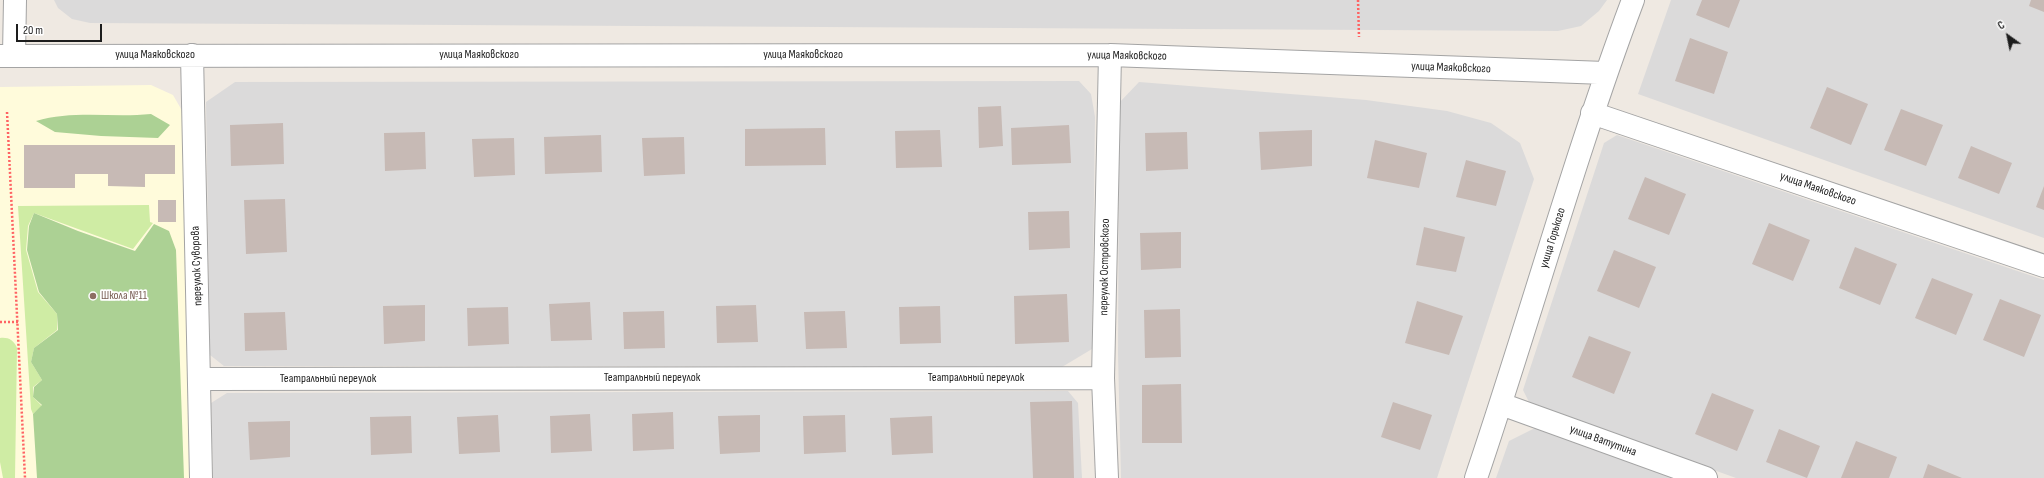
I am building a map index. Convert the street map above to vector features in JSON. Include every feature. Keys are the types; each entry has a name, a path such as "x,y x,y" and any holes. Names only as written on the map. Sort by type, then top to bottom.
{"street":[{"path":"7,55 15,0"},
{"name":"улица Горького","path":"1476,478 1501,404 1592,113 1632,0"},
{"name":"улица Маяковского","path":"7,55 1110,55 1605,74"},
{"name":"переулок Суворова","path":"192,55 201,478"},
{"name":"переулок Островского","path":"1107,478 1103,378 1110,55"},
{"name":"улица Маяковского","path":"1592,113 2044,266"},
{"name":"Театральный переулок","path":"200,379 1103,378"},
{"name":"улица Ватутина","path":"1501,404 1706,478"}],"path":[{"path":"1358,0 1360,64"},
{"path":"7,112 25,478"},
{"path":"0,322 18,322"}],"shaded area":[{"path":"54,0 1607,0 1599,11 1581,26 1558,31 90,23 72,19 58,8"},
{"path":"1671,0 2044,0 2044,238 1638,94"},
{"path":"1079,81 1091,94 1095,117 1092,349 1062,367 224,366 210,355 206,102 235,82"},
{"path":"1139,82 1366,100 1447,111 1491,123 1520,143 1534,179 1437,478 1121,478 1118,354 1119,103"},
{"name":"Школа №11","path":"151,85 173,95 184,114 190,478 0,478 0,87"},
{"path":"1617,135 2044,280 2044,478 1736,478 1530,404 1523,390 1604,143"},
{"path":"1068,391 1078,403 1082,478 213,478 211,403 227,393"},
{"path":"1535,428 1674,478 1496,478 1509,441"}],"green space":[{"path":"151,114 170,125 158,138 101,136 55,132 36,121 79,115"},
{"path":"149,205 150,222 153,223 133,249 34,213 28,226 26,250 38,292 57,314 57,330 34,348 31,362 42,380 33,387 33,397 42,406 33,414 31,409 18,206"},
{"path":"34,213 78,231 135,251 154,224 169,231 176,250 184,478 37,478 33,414 42,405 33,397 34,387 42,380 31,362 34,348 58,330 57,314 39,292 27,250 29,226"},
{"path":"0,338 10,340 17,348 15,478 3,478 0,462"}],"building":[{"path":"1702,0 1740,0 1729,28 1696,15"},
{"path":"2031,0 2044,0 2044,12 2029,6"},
{"path":"1690,38 1728,52 1714,94 1675,81"},
{"path":"1827,87 1868,104 1851,145 1810,128"},
{"path":"1001,106 1003,146 979,148 978,107"},
{"path":"1901,109 1943,125 1926,166 1884,150"},
{"path":"283,123 284,164 231,166 230,125"},
{"path":"1069,125 1071,163 1012,165 1011,128"},
{"path":"825,128 826,165 745,166 745,129"},
{"path":"940,130 942,167 896,168 895,131"},
{"path":"1312,130 1312,166 1261,170 1259,132"},
{"path":"425,132 426,169 385,171 384,133"},
{"path":"1187,132 1188,169 1146,171 1145,133"},
{"path":"601,135 602,172 545,174 544,137"},
{"path":"684,137 685,174 644,176 642,138"},
{"path":"514,138 515,175 474,177 472,139"},
{"path":"1375,140 1427,153 1419,188 1367,178"},
{"path":"24,145 175,145 175,174 145,174 145,187 108,186 108,174 75,174 75,188 24,188"},
{"path":"1971,146 2012,163 1999,194 1958,178"},
{"path":"1466,160 1506,171 1496,206 1456,197"},
{"path":"1645,177 1686,194 1669,235 1628,219"},
{"path":"2044,186 2044,210 2036,207"},
{"path":"285,199 287,252 246,254 244,200"},
{"path":"158,200 176,200 176,222 158,222"},
{"path":"1069,211 1070,248 1029,250 1028,212"},
{"path":"1769,223 1810,240 1793,281 1752,264"},
{"path":"1424,227 1465,237 1456,272 1416,265"},
{"path":"1181,232 1181,268 1141,270 1140,233"},
{"path":"1855,247 1897,264 1880,305 1839,288"},
{"path":"1614,250 1656,267 1639,308 1597,291"},
{"path":"1932,278 1973,294 1956,335 1915,318"},
{"path":"1067,294 1069,342 1015,344 1014,296"},
{"path":"2000,299 2041,315 2024,357 1983,340"},
{"path":"1417,301 1463,316 1449,355 1405,343"},
{"path":"590,302 592,340 551,341 549,304"},
{"path":"425,305 425,341 384,344 383,306"},
{"path":"756,305 758,342 717,343 716,306"},
{"path":"940,306 941,343 900,344 899,307"},
{"path":"508,307 509,344 468,346 467,308"},
{"path":"1180,309 1181,357 1145,358 1144,310"},
{"path":"664,311 665,348 624,349 623,312"},
{"path":"845,311 847,348 806,349 804,312"},
{"path":"285,312 287,350 245,351 244,313"},
{"path":"1589,336 1631,352 1614,394 1572,377"},
{"path":"1181,384 1182,443 1142,443 1142,385"},
{"path":"1712,393 1754,410 1737,451 1695,434"},
{"path":"1072,401 1074,478 1033,478 1030,402"},
{"path":"1393,402 1432,415 1420,450 1381,437"},
{"path":"673,412 674,449 633,451 632,414"},
{"path":"590,414 592,451 551,453 550,416"},
{"path":"498,415 500,452 459,454 457,417"},
{"path":"760,415 760,452 720,454 718,416"},
{"path":"845,415 846,452 804,454 803,416"},
{"path":"411,416 412,453 371,455 370,417"},
{"path":"932,416 933,453 892,455 890,418"},
{"path":"290,421 290,457 250,460 248,422"},
{"path":"1779,429 1820,446 1807,478 1766,462"},
{"path":"1856,441 1897,457 1889,478 1841,478"},
{"path":"1928,464 1962,478 1923,478"}],"place":[{"name":"Школа №11","path":"93,296"}]}
